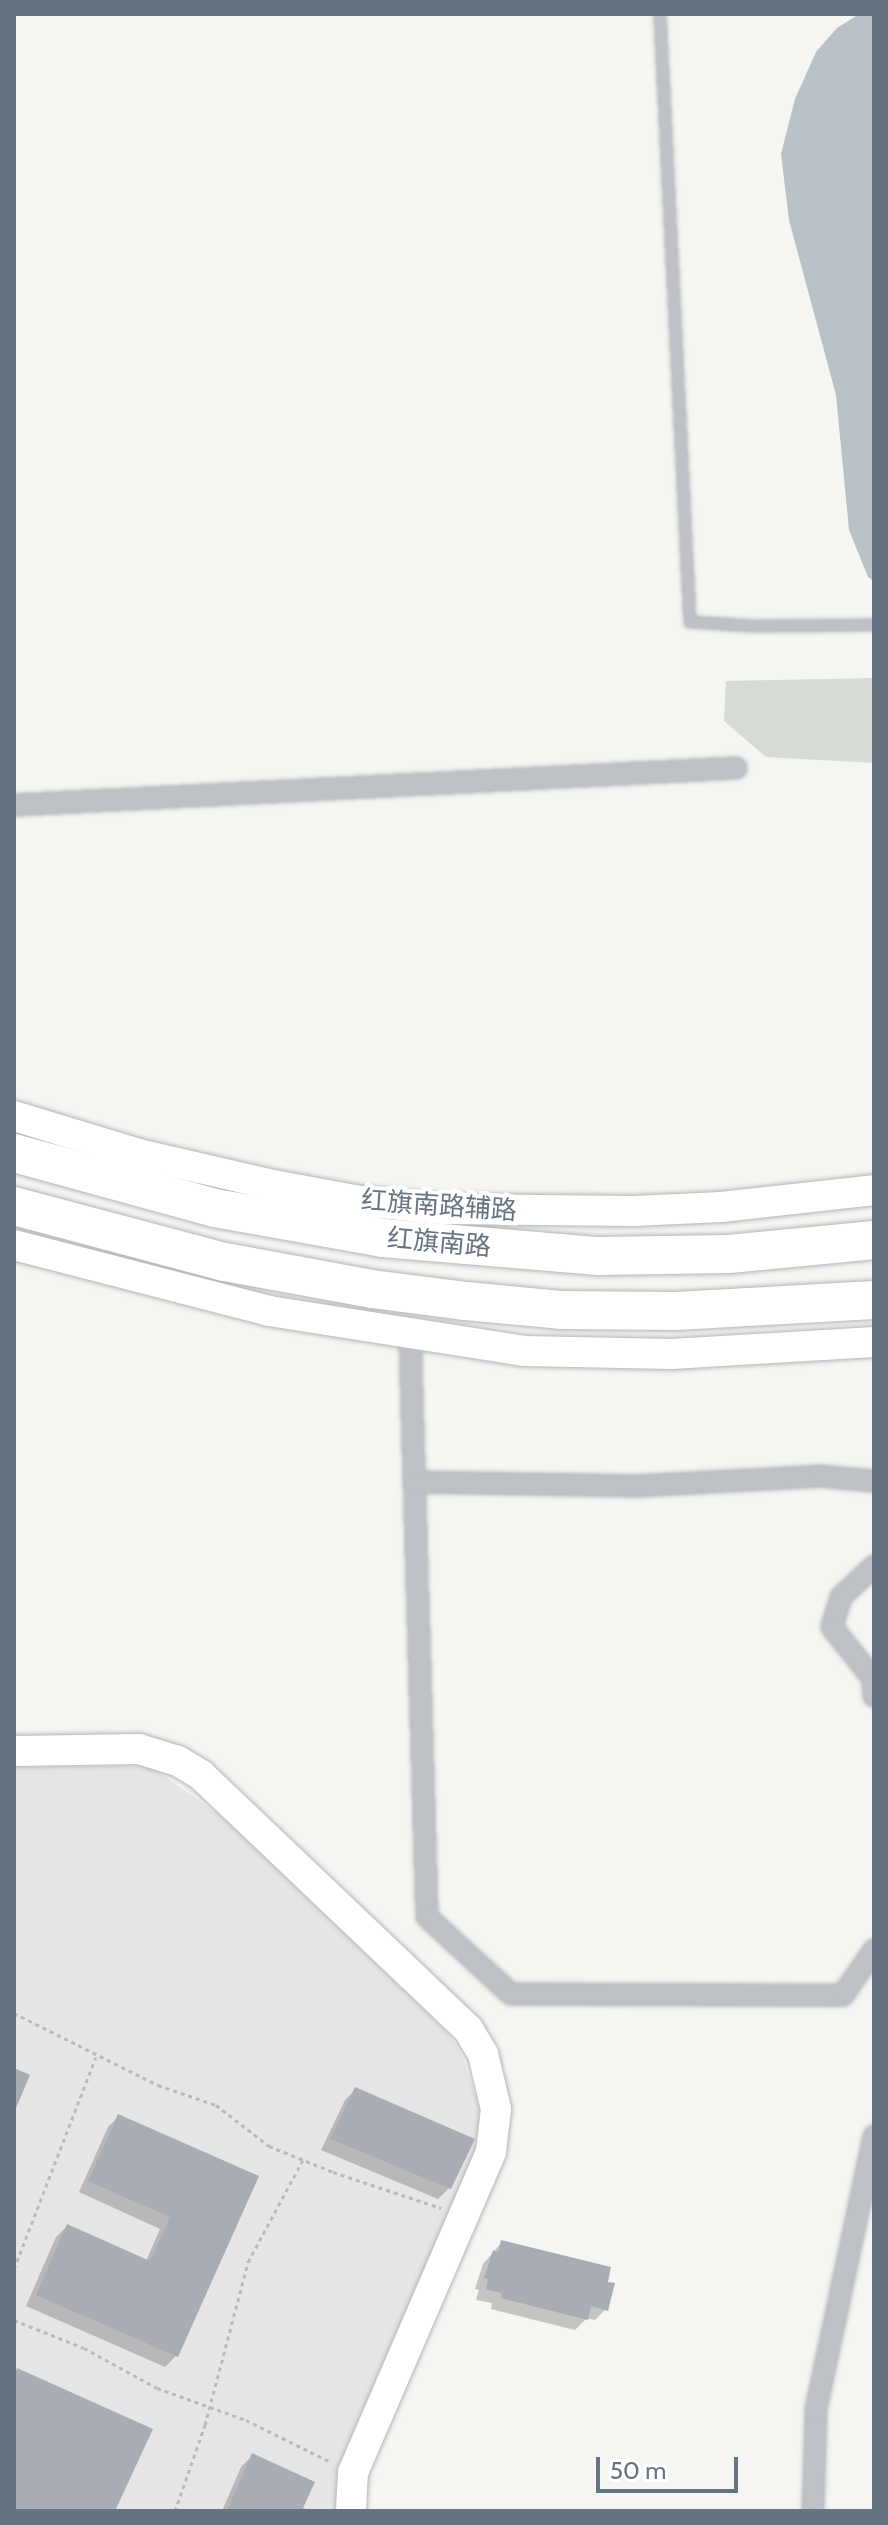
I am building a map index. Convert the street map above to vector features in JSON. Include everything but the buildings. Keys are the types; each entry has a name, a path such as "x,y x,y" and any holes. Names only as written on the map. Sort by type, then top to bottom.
{"highway":[{"name":"红旗南路","path":"14,1153 201,1205 302,1226 383,1238 598,1256 729,1254 874,1240"},
{"name":"红旗南路","path":"14,1206 151,1244 282,1272 372,1289 561,1310 676,1311 874,1300"}],"main road":[{"name":"红旗南路辅路","path":"14,1116 139,1154 273,1185 359,1201 442,1209 634,1211 721,1207 874,1190"},
{"path":"14,1245 269,1311 524,1351 672,1354 874,1342"},
{"path":"14,1751 139,1749 201,1775 468,2029 483,2054 492,2084 496,2128 491,2152 353,2472 351,2511"}],"street":[{"path":"14,805 736,768"},
{"path":"410,1334 427,1917 511,1994 843,1995 874,1950"},
{"path":"414,1482 637,1486 819,1476 874,1481"},
{"path":"874,1566 841,1597 832,1627 873,1679 874,1696"},
{"path":"813,2511 816,2409 874,2136"}],"lane":[{"path":"660,14 690,622 754,626 874,625"}],"path":[{"path":"14,2013 158,2085 216,2105 269,2146 464,2216"},
{"path":"14,2269 97,2057"},
{"path":"175,2511 210,2407 248,2262 303,2160"},
{"path":"14,2320 84,2348 157,2388 246,2420 353,2472"}],"shaded area":[{"path":"859,14 874,14 874,581 868,577 849,530 836,395 789,220 781,154 795,99 816,52 837,28"},
{"path":"874,678 874,763 766,757 724,721 726,681"},
{"path":"150,1766 229,1822 447,2032 461,2053 479,2106 480,2139 465,2183 346,2449 336,2511 14,2511 14,1767"}]}
